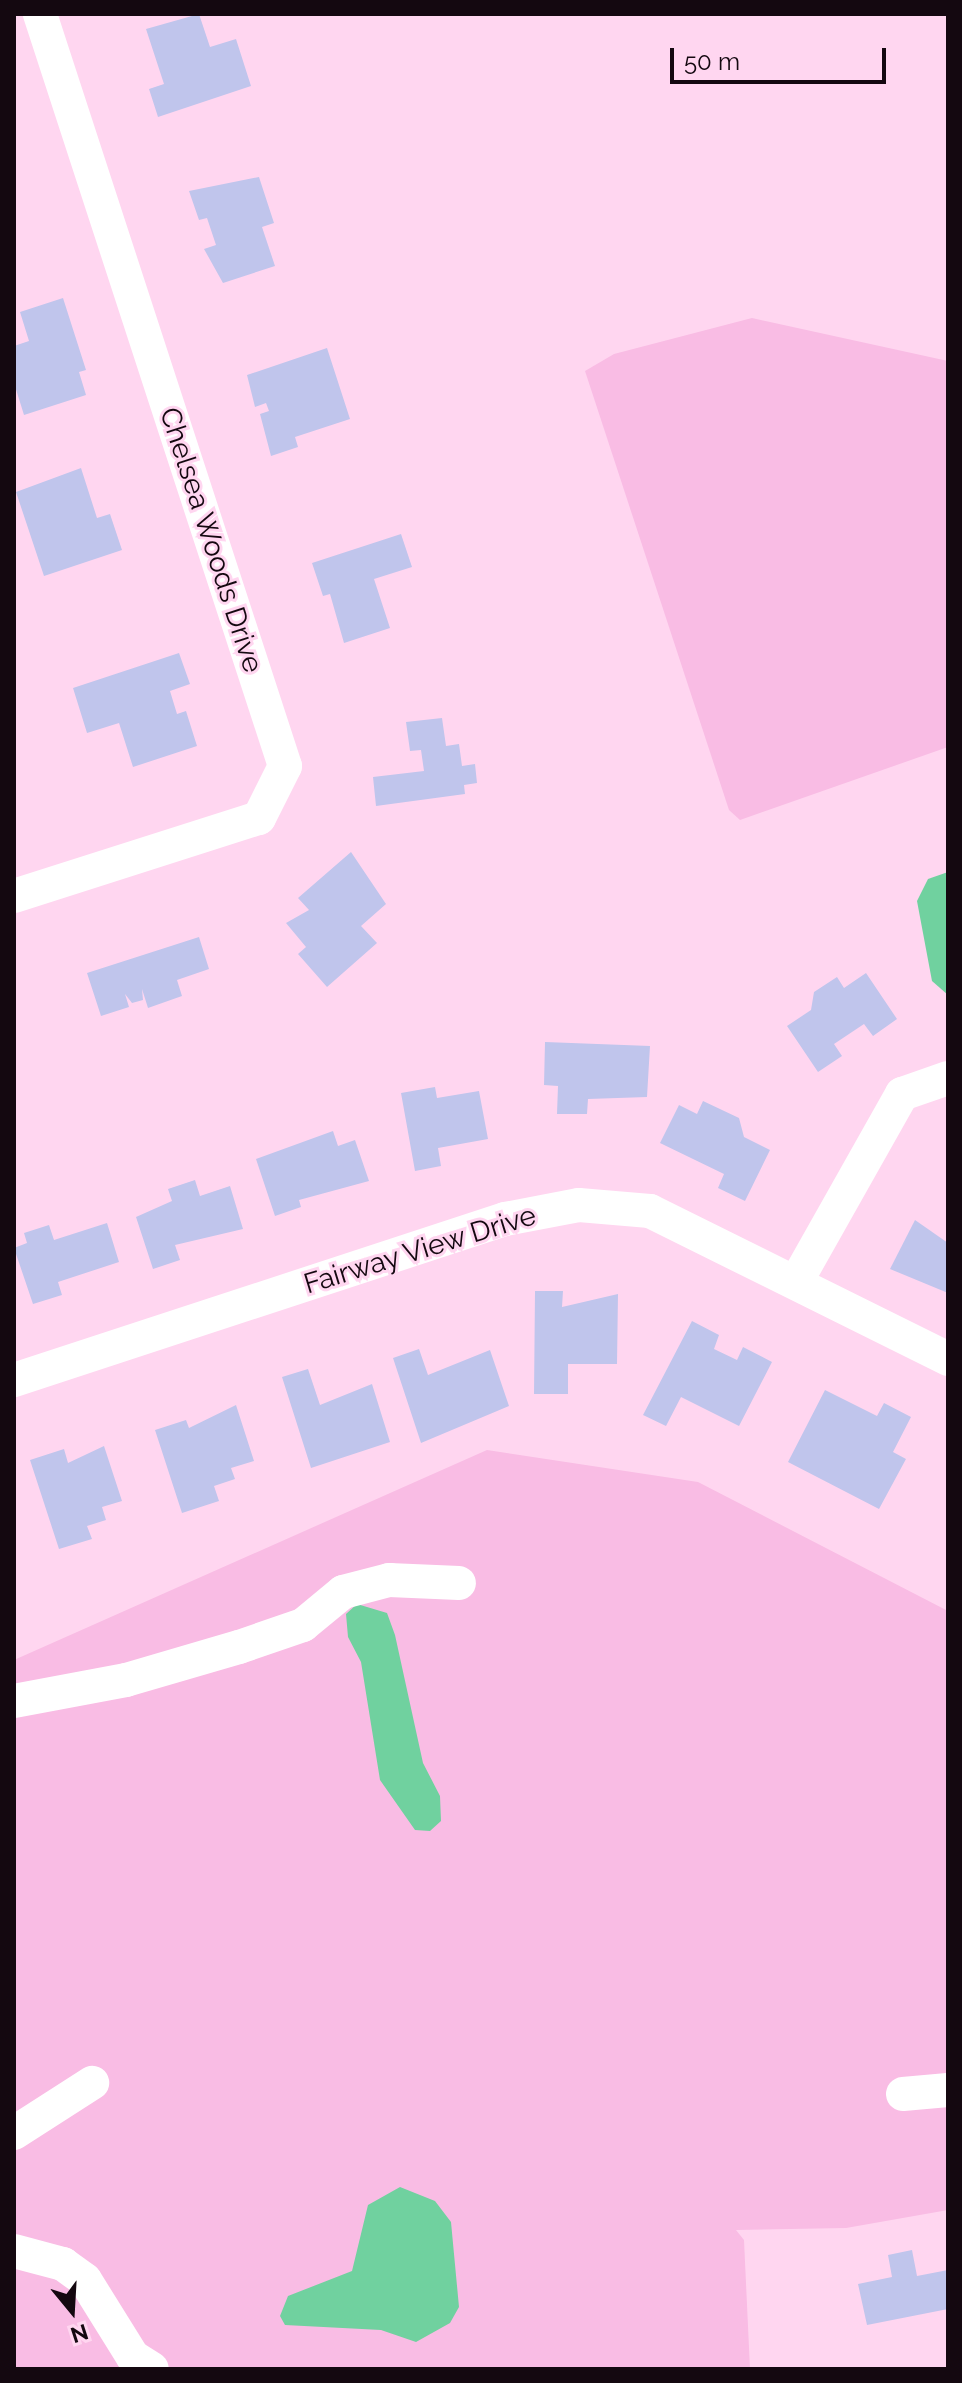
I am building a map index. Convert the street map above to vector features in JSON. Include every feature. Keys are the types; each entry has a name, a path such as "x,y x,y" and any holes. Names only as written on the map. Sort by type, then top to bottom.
{"street":[{"name":"Chelsea Woods Drive","path":"14,896 259,818 285,766 40,14"},
{"path":"796,1282 902,1094 948,1078"},
{"name":"Fairway View Drive","path":"14,1380 505,1219 579,1205 650,1211 948,1359"},
{"path":"14,1701 126,1680 239,1647 303,1625 343,1592 389,1580 459,1583"},
{"path":"14,2133 92,2083"},
{"path":"903,2094 948,2090"},
{"path":"14,2251 63,2264 85,2280 133,2357 152,2369"}],"shaded area":[{"path":"752,318 948,361 948,747 740,820 729,810 585,371 614,354"},
{"path":"948,872 948,995 932,981 917,901 928,879"},
{"path":"487,1450 698,1482 948,1611 948,2210 846,2228 736,2230 744,2240 750,2369 14,2369 14,1660"},
{"path":"357,1604 387,1613 395,1635 423,1763 440,1796 441,1821 430,1831 415,1830 380,1780 361,1662 348,1637 346,1614"},
{"path":"400,2187 435,2201 451,2222 459,2307 450,2323 416,2342 381,2330 285,2325 280,2316 288,2296 352,2271 368,2205"}],"building":[{"path":"199,14 210,47 236,39 251,86 158,117 149,89 164,84 146,29"},
{"path":"259,177 274,223 262,227 275,266 223,283 204,249 216,245 207,218 199,220 189,191"},
{"path":"63,298 86,370 79,372 86,395 24,415 14,383 14,346 29,341 20,312"},
{"path":"327,348 350,419 295,437 298,447 271,456 260,414 269,411 266,403 255,407 247,375"},
{"path":"81,468 97,518 110,514 122,550 44,576 16,492"},
{"path":"401,534 412,567 374,579 390,628 344,643 330,594 323,596 312,563"},
{"path":"179,653 190,684 170,691 177,714 186,711 197,746 133,767 119,723 87,733 73,688"},
{"path":"442,718 446,746 459,744 462,766 475,764 477,783 464,785 465,794 376,806 373,777 424,771 421,750 410,751 406,722"},
{"path":"351,852 386,904 361,926 377,943 327,987 298,954 306,947 286,923 309,910 298,898"},
{"path":"199,937 209,969 177,980 182,996 148,1008 142,989 143,1000 132,1003 125,994 129,1007 101,1016 87,973"},
{"path":"866,973 897,1019 873,1036 864,1024 834,1044 842,1056 818,1072 787,1026 811,1010 814,992 837,977 844,988"},
{"path":"545,1042 650,1046 647,1097 588,1099 587,1114 557,1114 558,1086 544,1085"},
{"path":"435,1087 437,1098 479,1091 488,1139 438,1148 441,1166 415,1171 401,1093"},
{"path":"703,1101 739,1118 744,1137 770,1150 745,1201 718,1188 724,1174 660,1143 679,1105 697,1114"},
{"path":"333,1131 338,1146 355,1140 369,1181 299,1200 301,1207 275,1216 256,1159"},
{"path":"195,1180 200,1196 230,1186 243,1229 175,1245 180,1260 153,1269 136,1217 172,1201 168,1189"},
{"path":"915,1220 948,1243 948,1293 890,1269"},
{"path":"107,1223 119,1262 58,1282 62,1295 33,1304 14,1248 27,1243 24,1233 49,1225 54,1240"},
{"path":"535,1291 563,1291 562,1307 618,1294 617,1364 568,1364 568,1394 534,1394"},
{"path":"692,1321 719,1335 714,1349 737,1360 743,1347 772,1362 739,1426 681,1397 666,1426 643,1415"},
{"path":"419,1349 428,1375 490,1350 509,1406 421,1443 393,1358"},
{"path":"308,1369 320,1405 372,1384 390,1442 311,1468 282,1377"},
{"path":"825,1390 877,1416 884,1403 911,1417 893,1452 906,1459 879,1509 788,1462"},
{"path":"236,1405 254,1461 231,1468 235,1479 214,1486 219,1501 182,1513 155,1430 186,1420 189,1428"},
{"path":"104,1446 122,1501 102,1507 106,1520 87,1526 92,1539 59,1549 30,1460 64,1449 68,1463"},
{"path":"912,2250 917,2276 948,2270 948,2309 867,2325 858,2284 892,2277 888,2255"}]}
